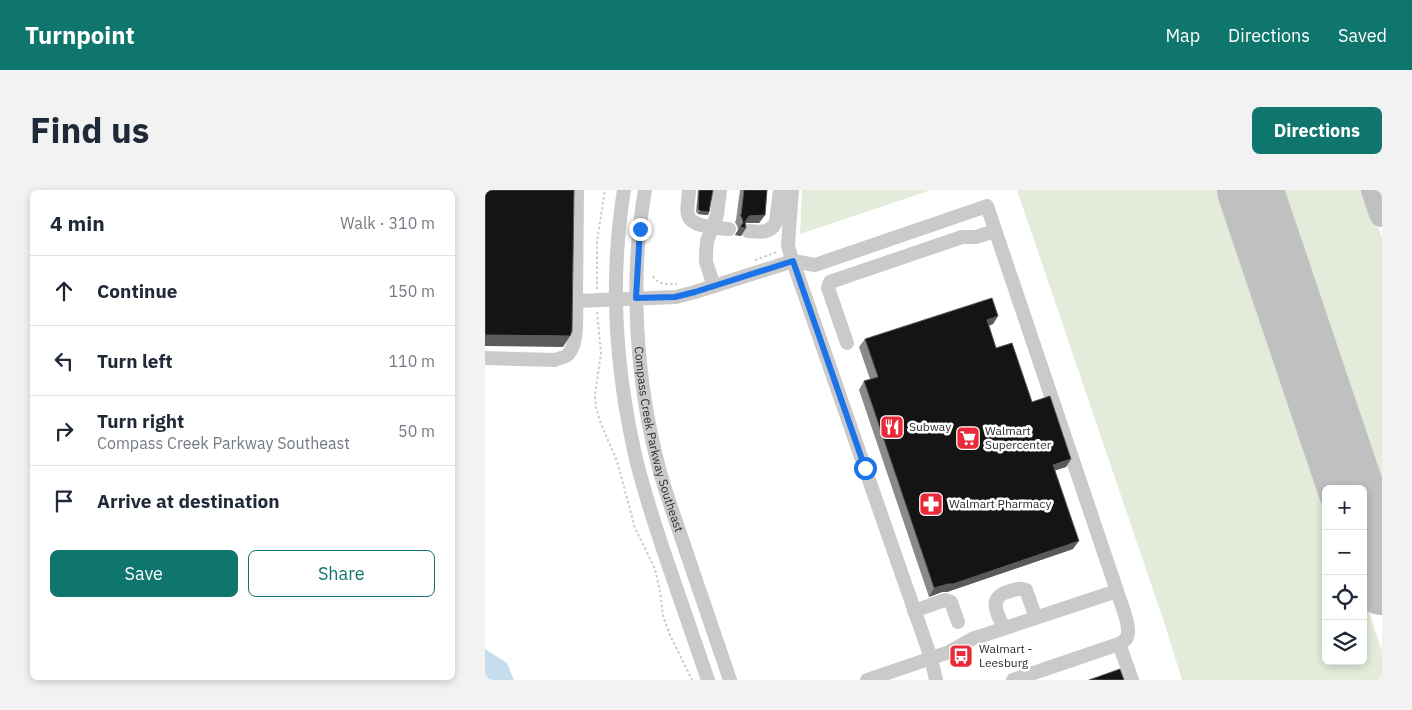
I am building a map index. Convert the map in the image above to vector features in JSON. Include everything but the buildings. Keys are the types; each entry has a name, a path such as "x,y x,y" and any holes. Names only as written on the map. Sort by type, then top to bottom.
{"street":[{"path":"485,358 555,360 565,357 571,350 576,330 577,190"},
{"name":"Compass Creek Parkway Southeast","path":"624,190 619,225 615,299 624,398 634,451 652,516 708,680"},
{"name":"Compass Creek Parkway Southeast","path":"645,190 640,229 636,298 640,357 648,416 660,472 730,680"},
{"path":"689,190 687,212 689,218 695,223 729,229"},
{"path":"714,286 706,262 707,241 717,216 720,190"},
{"path":"748,231 767,231 774,226 780,190"},
{"path":"792,190 788,245 931,658 936,680"},
{"path":"576,301 675,297 714,286 791,255 815,265 987,206 1128,626 1128,634 1125,640 1119,644 1013,680"},
{"path":"847,343 828,288 830,282 962,238 976,238 995,231"},
{"path":"652,516 672,509"},
{"path":"1004,628 995,607 996,599 1001,594 1020,588 1026,590 1036,618"},
{"path":"867,680 949,652 973,639 1117,591"},
{"path":"914,611 945,600 951,602 958,622"},
{"path":"1119,644 1132,680"}],"path":[{"path":"753,260 791,255"},
{"path":"653,276 659,283 679,284"}],"green space":[{"path":"802,190 931,190 800,234"},
{"path":"1017,190 1225,190 1326,485 1322,485 1322,665 1367,665 1367,607 1382,651 1382,680 1182,680"},
{"path":"1272,190 1366,190 1382,238 1382,487 1369,479"}],"water":[{"path":"485,649 507,663 514,680 485,680"}],"taxiway":[{"path":"1374,190 1382,214"},
{"path":"1337,448 1355,478 1367,490 1382,500"}],"runway":[{"path":"1250,190 1350,485"},
{"path":"1364,530 1382,582"}],"place":[{"name":"Subway","path":"892,427"},
{"name":"Walmart Supercenter","path":"968,438"},
{"name":"Walmart Pharmacy","path":"931,504"},
{"name":"Walmart - Leesburg","path":"961,656"}],"route":[{"path":"640,229 636,298 675,297 793,261 865,468"}]}
